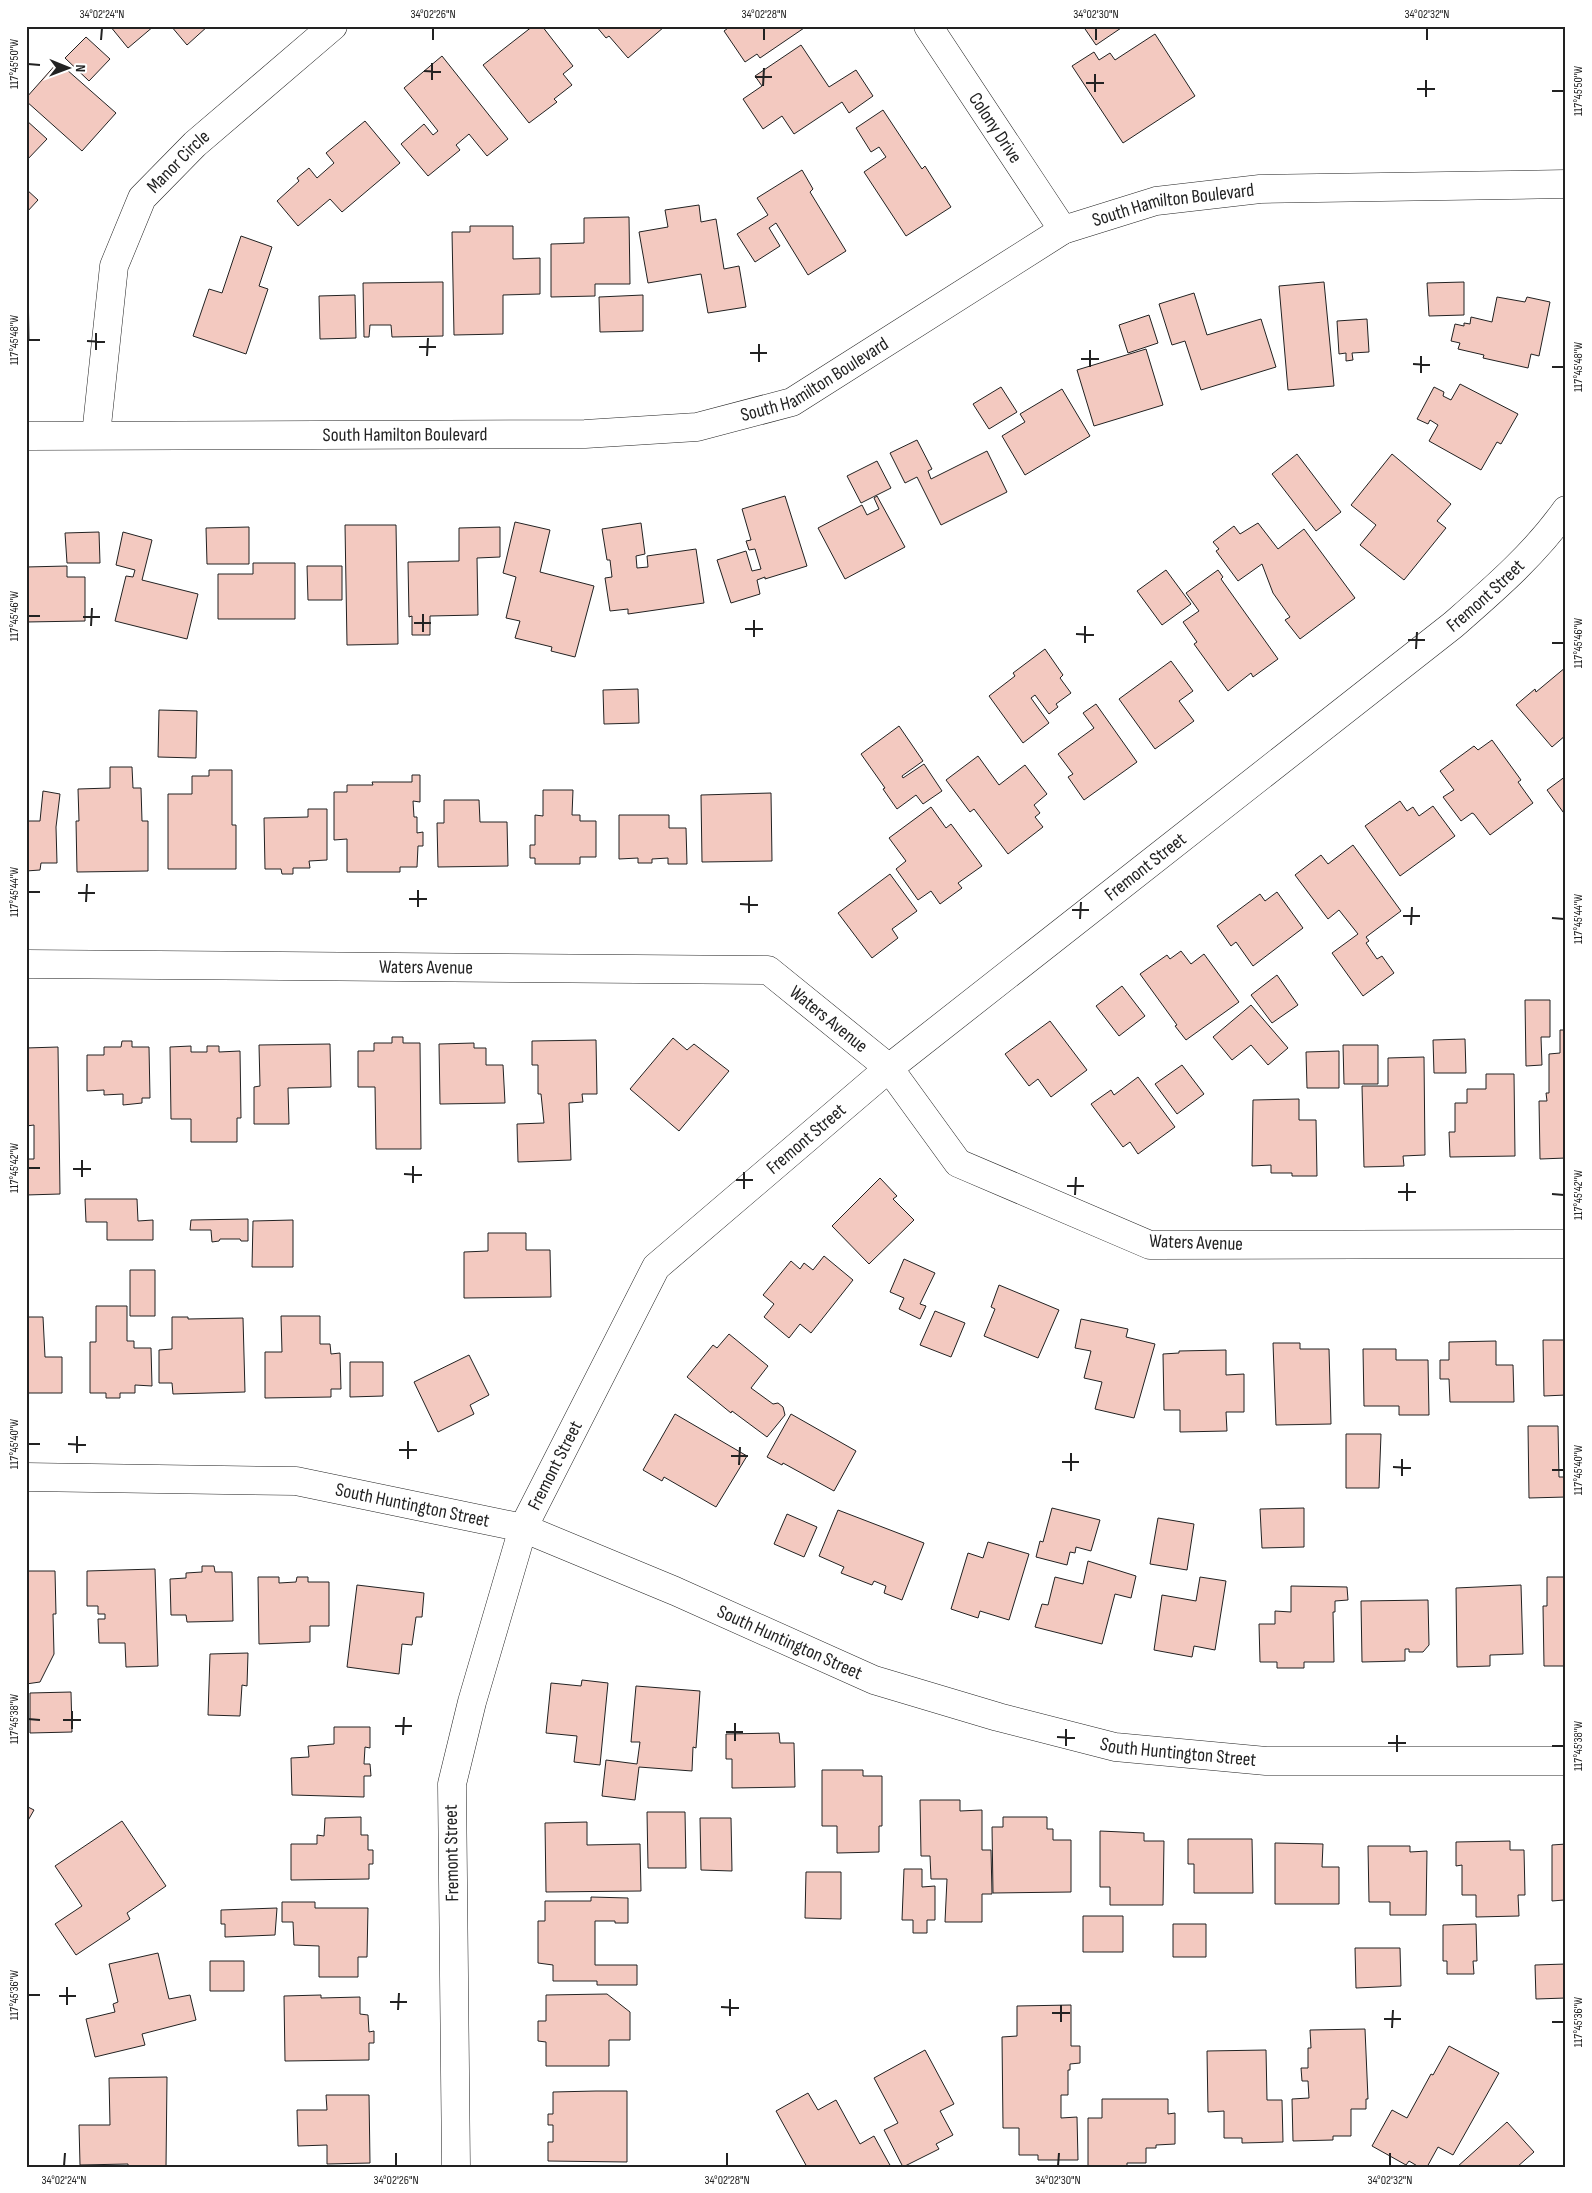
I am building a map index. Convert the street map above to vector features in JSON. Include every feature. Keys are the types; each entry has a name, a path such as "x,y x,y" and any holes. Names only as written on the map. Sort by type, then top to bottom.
{"street":[{"name":"Manor Circle","path":"96,435 114,266 142,198 194,144 333,26"},
{"name":"Colony Drive","path":"928,26 1063,230"},
{"name":"South Hamilton Boulevard","path":"26,436 585,434 696,427 792,402 1063,230 1156,201 1260,189 1566,184"},
{"name":"Fremont Street","path":"456,2167 452,1784 472,1702 523,1528 656,1267 889,1068 1453,625 1506,578 1563,521"},
{"name":"Waters Avenue","path":"26,964 768,970 889,1068 958,1164 1150,1245 1566,1244"},
{"name":"South Huntington Street","path":"26,1477 296,1481 523,1528 675,1592 874,1680 998,1717 1115,1747 1266,1761 1566,1761"}],"building":[{"path":"110,26 154,26 128,48"},
{"path":"171,26 208,26 187,45"},
{"path":"533,26 542,26 573,66 563,74 572,85 554,99 557,102 529,123 483,65"},
{"path":"596,26 664,27 628,58 609,36 606,38"},
{"path":"731,26 807,26 760,58 757,54 745,62 724,31"},
{"path":"1083,26 1124,26 1096,45"},
{"path":"1155,34 1195,96 1123,143 1072,66 1094,52 1099,60 1110,53 1115,60"},
{"path":"86,37 110,59 89,81 65,58"},
{"path":"801,45 829,87 856,70 873,96 849,113 842,102 794,134 782,116 763,129 743,99 762,86 755,76"},
{"path":"442,56 508,139 487,156 469,134 456,145 460,150 428,176 401,144 424,124 433,135 438,131 404,88"},
{"path":"58,62 116,113 82,151 26,101 26,98"},
{"path":"883,110 922,169 925,166 951,207 906,236 864,172 886,157 879,147 871,152 856,128"},
{"path":"26,120 47,139 26,161"},
{"path":"365,121 400,163 342,212 330,199 298,226 277,201 299,181 297,178 309,168 317,178 334,163 326,153"},
{"path":"802,170 813,189 810,192 846,251 808,275 776,223 769,228 780,246 755,262 737,234 768,215 757,198"},
{"path":"26,189 38,200 26,213"},
{"path":"699,205 701,222 716,219 724,269 739,266 746,307 708,313 701,274 648,283 639,232 668,227 665,210"},
{"path":"629,217 630,284 595,284 595,296 551,297 551,244 584,243 584,218"},
{"path":"470,226 513,226 513,259 540,258 540,294 503,295 503,334 454,335 452,232 470,232"},
{"path":"241,236 272,247 259,286 268,289 246,354 193,336 209,289 222,293"},
{"path":"443,282 443,336 392,337 391,325 370,325 369,337 364,337 363,283"},
{"path":"1324,282 1334,386 1288,390 1279,286"},
{"path":"1464,282 1464,315 1429,316 1427,283"},
{"path":"26,283 28,283 29,341 26,341"},
{"path":"1194,293 1207,335 1261,319 1276,367 1201,390 1185,341 1172,345 1159,304"},
{"path":"355,295 356,338 320,339 319,296"},
{"path":"643,295 643,331 600,332 599,297"},
{"path":"1497,297 1525,302 1527,297 1550,302 1539,356 1531,354 1528,368 1483,358 1484,355 1458,349 1460,343 1451,341 1455,324 1464,326 1464,323 1470,324 1471,317 1492,322"},
{"path":"1149,315 1158,343 1128,353 1119,325"},
{"path":"1367,319 1369,352 1352,353 1353,360 1346,361 1346,353 1339,354 1337,321"},
{"path":"1146,349 1163,405 1094,426 1077,370"},
{"path":"1460,384 1518,414 1501,444 1497,442 1481,470 1429,441 1438,425 1430,420 1428,424 1417,419 1434,387 1444,392 1443,396 1451,400"},
{"path":"1001,387 1017,412 989,429 973,404"},
{"path":"1062,389 1090,436 1025,475 1002,436 1025,422 1020,414"},
{"path":"917,440 932,469 928,471 931,479 987,451 1007,492 941,525 917,477 905,483 890,453"},
{"path":"1297,454 1341,512 1316,531 1272,474"},
{"path":"1392,454 1451,504 1437,521 1446,528 1404,580 1360,545 1376,525 1351,505"},
{"path":"877,461 891,488 861,503 847,476"},
{"path":"785,496 807,566 757,580 760,594 731,603 717,560 746,551 752,571 761,569 755,549 749,550 746,541 751,540 742,509"},
{"path":"877,496 905,547 845,579 818,528 862,505 867,515 879,509 874,498"},
{"path":"515,522 550,530 540,572 594,586 575,657 551,651 552,647 515,638 520,621 506,618 516,577 503,573"},
{"path":"641,523 645,554 636,556 637,568 648,567 647,556 696,549 704,603 628,614 628,609 610,611 605,578 612,577 610,560 607,560 602,529"},
{"path":"1258,523 1278,549 1304,529 1355,598 1300,639 1285,620 1290,617 1273,593 1262,564 1238,581 1216,551 1219,549 1213,542 1234,526 1240,534"},
{"path":"345,525 396,525 398,644 347,645"},
{"path":"249,527 249,564 207,564 206,528"},
{"path":"500,527 500,557 477,558 478,615 430,616 430,635 412,635 412,616 409,617 408,562 459,561 459,528"},
{"path":"99,532 100,563 67,563 65,533"},
{"path":"123,532 152,540 142,580 198,594 187,639 115,621 126,576 133,577 135,570 116,565"},
{"path":"253,563 295,563 295,619 218,619 218,574 253,574"},
{"path":"67,566 67,577 85,577 85,621 26,622 26,567"},
{"path":"307,566 342,566 342,600 308,600"},
{"path":"1166,570 1191,604 1162,625 1137,591"},
{"path":"1218,570 1223,577 1221,579 1278,659 1253,677 1251,673 1228,691 1194,644 1197,642 1183,622 1199,611 1186,593"},
{"path":"1045,649 1063,675 1060,678 1071,693 1056,704 1058,707 1049,714 1035,695 1031,698 1049,723 1023,743 989,696 1015,676 1013,673"},
{"path":"1171,661 1193,691 1179,701 1194,721 1155,749 1119,699"},
{"path":"1566,667 1566,735 1552,747 1516,705 1535,689 1536,692"},
{"path":"638,689 639,723 604,724 603,690"},
{"path":"1096,704 1137,762 1084,800 1068,777 1073,774 1058,754 1094,728 1083,713"},
{"path":"159,710 197,711 196,758 158,757"},
{"path":"899,726 923,761 902,776 903,778 924,764 942,791 923,804 916,795 897,809 861,754"},
{"path":"1492,740 1521,780 1518,782 1533,803 1490,835 1472,813 1461,821 1443,797 1454,790 1440,771 1474,746 1478,750"},
{"path":"978,756 999,785 1025,765 1047,794 1034,805 1040,813 1035,817 1043,827 1008,854 974,809 970,812 946,780"},
{"path":"110,767 132,767 133,788 141,788 142,821 148,821 148,871 77,872 76,821 79,821 78,789 110,788"},
{"path":"209,770 232,770 232,825 236,825 236,869 168,869 168,794 192,794 192,776 209,776"},
{"path":"412,775 420,775 420,802 413,801 414,817 417,817 417,833 423,832 423,846 418,846 417,867 400,867 400,872 347,872 347,839 334,840 334,792 347,792 347,785 373,785 372,782 412,782"},
{"path":"1566,776 1566,816 1547,790"},
{"path":"543,790 573,790 572,815 580,815 580,821 596,821 596,857 580,857 580,864 535,864 535,858 530,858 530,845 535,845 535,815 543,816"},
{"path":"43,791 60,794 56,827 57,863 41,863 40,870 26,871 26,821 40,821"},
{"path":"771,793 772,861 702,862 701,795"},
{"path":"444,800 479,800 480,822 507,822 508,866 438,867 437,823 444,823"},
{"path":"1400,801 1407,811 1413,807 1419,816 1433,806 1455,836 1400,876 1365,826"},
{"path":"931,807 946,828 951,824 982,866 958,883 962,888 940,904 931,891 918,900 896,869 906,861 889,838"},
{"path":"308,809 327,809 327,860 309,861 310,868 293,868 293,874 282,874 281,869 265,869 264,818 308,817"},
{"path":"619,815 669,815 669,828 686,828 687,864 668,864 668,858 652,859 652,863 638,863 638,858 619,859"},
{"path":"1353,845 1401,911 1366,937 1369,941 1366,943 1377,959 1382,956 1394,973 1363,996 1332,953 1358,934 1339,910 1328,919 1295,875 1321,855 1328,864"},
{"path":"890,874 917,911 892,929 898,938 872,958 838,913"},
{"path":"1277,892 1303,928 1253,966 1236,942 1231,946 1217,926 1260,894 1265,901"},
{"path":"1181,951 1191,964 1204,954 1239,1002 1186,1040 1140,974 1167,955 1170,959"},
{"path":"1277,975 1298,1005 1272,1023 1251,995"},
{"path":"1122,986 1145,1016 1119,1036 1096,1006"},
{"path":"1525,1000 1550,1000 1550,1037 1541,1037 1542,1065 1526,1066"},
{"path":"1251,1005 1288,1048 1268,1065 1251,1045 1232,1060 1213,1037"},
{"path":"1050,1021 1087,1070 1051,1097 1038,1079 1029,1086 1005,1054"},
{"path":"1560,1030 1566,1030 1566,1158 1540,1159 1539,1101 1547,1101 1546,1093 1549,1093 1549,1054 1560,1053"},
{"path":"392,1037 403,1037 403,1043 420,1043 421,1149 376,1149 375,1087 358,1087 358,1051 374,1051 374,1043 392,1043"},
{"path":"673,1038 687,1050 694,1044 729,1071 679,1131 630,1089"},
{"path":"1465,1039 1466,1073 1434,1073 1433,1040"},
{"path":"596,1040 597,1094 582,1094 583,1102 569,1103 571,1160 518,1162 517,1124 544,1123 541,1094 538,1094 538,1065 532,1065 532,1041"},
{"path":"122,1041 132,1041 132,1047 149,1047 150,1098 142,1098 142,1103 123,1105 123,1094 104,1095 104,1090 87,1091 87,1055 104,1055 104,1047 121,1047"},
{"path":"474,1043 474,1048 486,1048 486,1065 503,1065 505,1103 440,1104 439,1044"},
{"path":"330,1044 331,1087 288,1088 289,1124 254,1124 254,1087 260,1086 259,1045"},
{"path":"1343,1045 1378,1045 1378,1084 1344,1084"},
{"path":"191,1046 191,1052 207,1052 207,1046 219,1046 219,1052 240,1051 241,1118 237,1118 237,1142 191,1142 191,1119 171,1119 170,1047"},
{"path":"58,1047 60,1194 26,1195 26,1159 34,1159 34,1125 26,1126 26,1048"},
{"path":"1339,1051 1339,1088 1307,1088 1306,1052"},
{"path":"1424,1057 1425,1155 1403,1156 1404,1166 1364,1167 1362,1086 1388,1086 1388,1058"},
{"path":"1182,1065 1204,1094 1177,1114 1155,1084"},
{"path":"1486,1074 1514,1074 1515,1156 1450,1157 1449,1132 1455,1132 1455,1103 1467,1103 1467,1089 1486,1089"},
{"path":"1138,1077 1175,1127 1138,1154 1130,1142 1123,1147 1091,1104 1111,1090 1114,1095"},
{"path":"1299,1099 1299,1120 1316,1120 1317,1176 1292,1176 1292,1173 1271,1173 1271,1165 1252,1166 1253,1100"},
{"path":"880,1178 897,1196 893,1199 914,1220 869,1264 832,1226"},
{"path":"85,1199 137,1199 138,1221 153,1220 153,1240 107,1240 107,1222 86,1222"},
{"path":"248,1219 248,1241 220,1239 219,1241 212,1242 211,1230 190,1230 191,1220"},
{"path":"293,1220 293,1267 252,1267 253,1221"},
{"path":"488,1233 526,1233 526,1250 550,1250 551,1297 464,1298 464,1252 488,1251"},
{"path":"824,1256 853,1280 811,1333 800,1324 789,1338 764,1317 774,1304 763,1295 791,1261 800,1269 804,1263 813,1270"},
{"path":"904,1259 935,1273 920,1304 926,1306 920,1319 899,1309 904,1298 890,1292"},
{"path":"130,1270 155,1270 155,1316 130,1316"},
{"path":"999,1285 1059,1310 1038,1358 984,1336 995,1309 991,1307"},
{"path":"96,1306 127,1306 127,1341 134,1341 134,1348 151,1348 152,1386 135,1385 135,1393 120,1393 120,1398 106,1398 106,1393 90,1393 90,1342 96,1342"},
{"path":"935,1311 965,1323 951,1357 920,1345"},
{"path":"281,1316 320,1316 320,1344 330,1344 331,1354 340,1353 341,1389 331,1389 331,1397 265,1398 265,1352 282,1352"},
{"path":"26,1317 43,1317 45,1357 62,1357 62,1393 26,1393"},
{"path":"172,1317 188,1317 188,1319 243,1318 245,1392 173,1394 172,1383 159,1383 159,1350 172,1349"},
{"path":"1081,1319 1128,1329 1126,1337 1155,1344 1134,1418 1095,1409 1102,1382 1084,1378 1091,1351 1075,1348"},
{"path":"729,1334 768,1366 751,1388 773,1404 778,1403 783,1407 785,1415 767,1437 732,1411 731,1413 687,1377 713,1345 717,1348"},
{"path":"1543,1340 1566,1340 1566,1395 1544,1396"},
{"path":"1496,1341 1496,1365 1513,1365 1514,1402 1450,1402 1449,1379 1440,1379 1440,1360 1449,1360 1449,1342"},
{"path":"1273,1343 1300,1343 1300,1349 1329,1349 1331,1424 1276,1425"},
{"path":"1363,1349 1396,1349 1396,1360 1428,1360 1429,1415 1399,1415 1399,1406 1364,1406"},
{"path":"1226,1350 1226,1375 1244,1374 1244,1412 1226,1412 1227,1431 1180,1432 1180,1410 1164,1410 1163,1354 1179,1353 1179,1351"},
{"path":"469,1355 489,1395 470,1405 474,1414 438,1432 414,1382"},
{"path":"350,1362 383,1362 383,1396 350,1397"},
{"path":"675,1414 747,1456 716,1507 664,1477 662,1481 643,1470"},
{"path":"791,1414 856,1451 834,1491 783,1463 782,1465 767,1457"},
{"path":"1528,1426 1558,1426 1559,1477 1566,1477 1566,1497 1529,1498"},
{"path":"1346,1434 1381,1434 1379,1488 1346,1488"},
{"path":"1052,1508 1100,1520 1091,1551 1076,1547 1075,1553 1070,1552 1067,1565 1036,1557 1040,1541 1043,1542"},
{"path":"1304,1508 1304,1547 1262,1548 1260,1509"},
{"path":"838,1510 924,1543 902,1600 884,1593 886,1586 874,1581 872,1585 841,1573 844,1567 819,1556"},
{"path":"787,1514 817,1527 804,1557 774,1544"},
{"path":"1158,1518 1194,1524 1187,1570 1150,1564"},
{"path":"988,1542 1029,1554 1009,1620 980,1611 978,1618 951,1609 968,1553 983,1558"},
{"path":"1088,1561 1136,1576 1131,1598 1115,1594 1102,1644 1035,1627 1042,1604 1048,1605 1055,1577 1083,1584"},
{"path":"202,1566 214,1566 215,1572 232,1572 233,1621 187,1622 186,1615 171,1615 170,1579 186,1578 186,1573 202,1572"},
{"path":"155,1569 158,1666 126,1667 125,1643 99,1643 98,1619 105,1619 105,1614 98,1614 98,1606 87,1606 87,1571"},
{"path":"26,1571 55,1571 56,1614 53,1614 54,1654 40,1682 26,1684"},
{"path":"258,1577 279,1577 279,1583 296,1582 297,1577 308,1577 308,1582 329,1582 329,1626 310,1626 310,1642 259,1644"},
{"path":"1200,1577 1226,1581 1215,1650 1194,1646 1192,1657 1154,1650 1162,1595 1196,1601"},
{"path":"1547,1577 1566,1577 1566,1666 1544,1666 1543,1606 1547,1606"},
{"path":"357,1585 424,1593 422,1617 416,1617 412,1645 402,1644 399,1674 347,1667"},
{"path":"1521,1585 1523,1654 1490,1655 1490,1666 1457,1667 1456,1588"},
{"path":"1291,1586 1347,1587 1348,1600 1335,1601 1335,1612 1333,1612 1334,1662 1304,1662 1304,1668 1277,1668 1277,1662 1260,1662 1259,1624 1275,1624 1275,1611 1291,1612"},
{"path":"1428,1600 1429,1645 1423,1652 1409,1652 1409,1649 1405,1649 1405,1661 1362,1662 1361,1601"},
{"path":"248,1653 247,1686 242,1685 240,1716 208,1715 210,1654"},
{"path":"582,1680 608,1683 600,1765 574,1762 577,1736 546,1733 551,1683 581,1686"},
{"path":"636,1686 700,1691 696,1748 693,1747 692,1771 639,1767 635,1800 602,1796 606,1760 637,1764 640,1742 631,1742"},
{"path":"71,1692 72,1732 30,1733 30,1693"},
{"path":"334,1727 370,1727 370,1748 365,1747 364,1764 370,1764 371,1776 364,1776 364,1797 292,1795 291,1758 309,1757 308,1746 334,1744"},
{"path":"779,1733 780,1743 794,1743 795,1787 732,1788 732,1759 726,1759 726,1734"},
{"path":"822,1770 863,1770 863,1776 882,1776 882,1826 879,1826 879,1852 837,1853 837,1826 822,1826"},
{"path":"920,1800 960,1800 960,1811 982,1810 982,1850 991,1850 992,1894 982,1894 982,1922 945,1922 947,1879 931,1879 930,1856 921,1856"},
{"path":"26,1806 34,1810 26,1824"},
{"path":"647,1812 685,1812 686,1868 648,1868"},
{"path":"361,1817 361,1835 368,1835 368,1850 373,1850 373,1864 369,1864 369,1879 291,1880 291,1844 317,1844 317,1835 324,1836 325,1818"},
{"path":"1003,1817 1047,1817 1047,1829 1053,1829 1053,1840 1071,1840 1071,1892 993,1893 992,1827 1003,1827"},
{"path":"700,1818 731,1818 732,1871 701,1870"},
{"path":"122,1821 166,1886 127,1913 130,1919 76,1955 55,1924 82,1906 55,1866"},
{"path":"587,1822 587,1845 640,1844 641,1891 546,1892 545,1823"},
{"path":"1100,1831 1144,1833 1144,1841 1164,1841 1163,1905 1110,1905 1110,1887 1100,1887"},
{"path":"1188,1839 1252,1839 1253,1893 1194,1893 1194,1864 1188,1864"},
{"path":"1510,1841 1510,1850 1524,1850 1525,1895 1518,1895 1519,1916 1476,1917 1476,1895 1462,1895 1462,1865 1456,1866 1456,1842"},
{"path":"1275,1843 1323,1844 1322,1867 1339,1867 1339,1904 1275,1904"},
{"path":"1566,1844 1566,1921 1564,1921 1564,1900 1552,1901 1552,1845"},
{"path":"1368,1846 1410,1846 1410,1852 1427,1851 1426,1915 1390,1915 1390,1902 1369,1902"},
{"path":"904,1869 922,1869 922,1887 935,1886 935,1920 927,1920 927,1933 913,1933 913,1920 902,1920"},
{"path":"806,1872 841,1872 841,1919 805,1918"},
{"path":"591,1897 628,1898 628,1923 595,1921 595,1965 637,1965 637,1985 597,1985 597,1981 553,1981 553,1965 538,1963 538,1921 545,1921 545,1901 591,1901"},
{"path":"282,1902 315,1902 315,1908 368,1908 367,1957 358,1957 358,1977 319,1977 319,1946 294,1945 293,1922 282,1922"},
{"path":"277,1908 275,1935 225,1937 225,1924 221,1924 221,1910"},
{"path":"1083,1916 1123,1916 1123,1952 1083,1952"},
{"path":"1173,1924 1206,1924 1206,1957 1173,1957"},
{"path":"1476,1924 1477,1961 1473,1961 1474,1974 1447,1974 1447,1961 1443,1961 1443,1925"},
{"path":"1355,1948 1400,1948 1401,1986 1356,1988"},
{"path":"158,1953 169,1999 190,1995 196,2020 142,2034 145,2045 95,2057 86,2019 115,2012 113,2004 118,2002 109,1964"},
{"path":"210,1961 244,1961 244,1991 210,1991"},
{"path":"1566,1964 1566,1998 1536,1999 1535,1965"},
{"path":"607,1994 630,2012 630,2040 609,2040 609,2066 546,2066 546,2042 538,2041 538,2021 546,2021 546,1995"},
{"path":"321,1995 321,1998 360,1997 360,2014 368,2015 369,2032 374,2031 374,2043 369,2043 369,2060 285,2061 284,1996"},
{"path":"1071,2005 1071,2046 1080,2046 1080,2063 1070,2064 1070,2070 1068,2070 1068,2095 1061,2095 1061,2118 1077,2117 1078,2160 1038,2160 1038,2155 1019,2155 1019,2128 1003,2128 1002,2037 1017,2036 1017,2006"},
{"path":"1365,2029 1368,2099 1366,2099 1366,2109 1351,2109 1351,2136 1333,2136 1333,2140 1293,2141 1292,2099 1309,2098 1308,2081 1302,2081 1301,2068 1308,2068 1308,2048 1311,2048 1310,2030"},
{"path":"1449,2046 1499,2073 1453,2155 1438,2147 1427,2167 1419,2167 1409,2161 1406,2165 1372,2146 1392,2110 1407,2118"},
{"path":"925,2050 954,2104 940,2111 953,2135 936,2144 939,2149 903,2167 884,2130 898,2123 874,2078"},
{"path":"1266,2050 1267,2100 1282,2100 1283,2142 1242,2143 1242,2138 1224,2138 1224,2111 1208,2112 1207,2051"},
{"path":"167,2077 166,2167 128,2167 128,2164 80,2165 79,2125 110,2125 109,2078"},
{"path":"627,2091 627,2162 548,2161 548,2142 553,2142 553,2125 548,2125 548,2114 553,2114 553,2092"},
{"path":"808,2093 818,2110 836,2100 860,2144 874,2136 891,2167 807,2167 776,2111"},
{"path":"326,2095 369,2095 370,2163 327,2164 327,2145 298,2146 297,2110 327,2110"},
{"path":"1102,2099 1168,2099 1168,2114 1175,2113 1175,2144 1156,2145 1156,2148 1146,2148 1146,2163 1127,2163 1127,2166 1088,2167 1088,2118 1102,2118"},
{"path":"1507,2122 1534,2152 1517,2167 1457,2167"}]}
